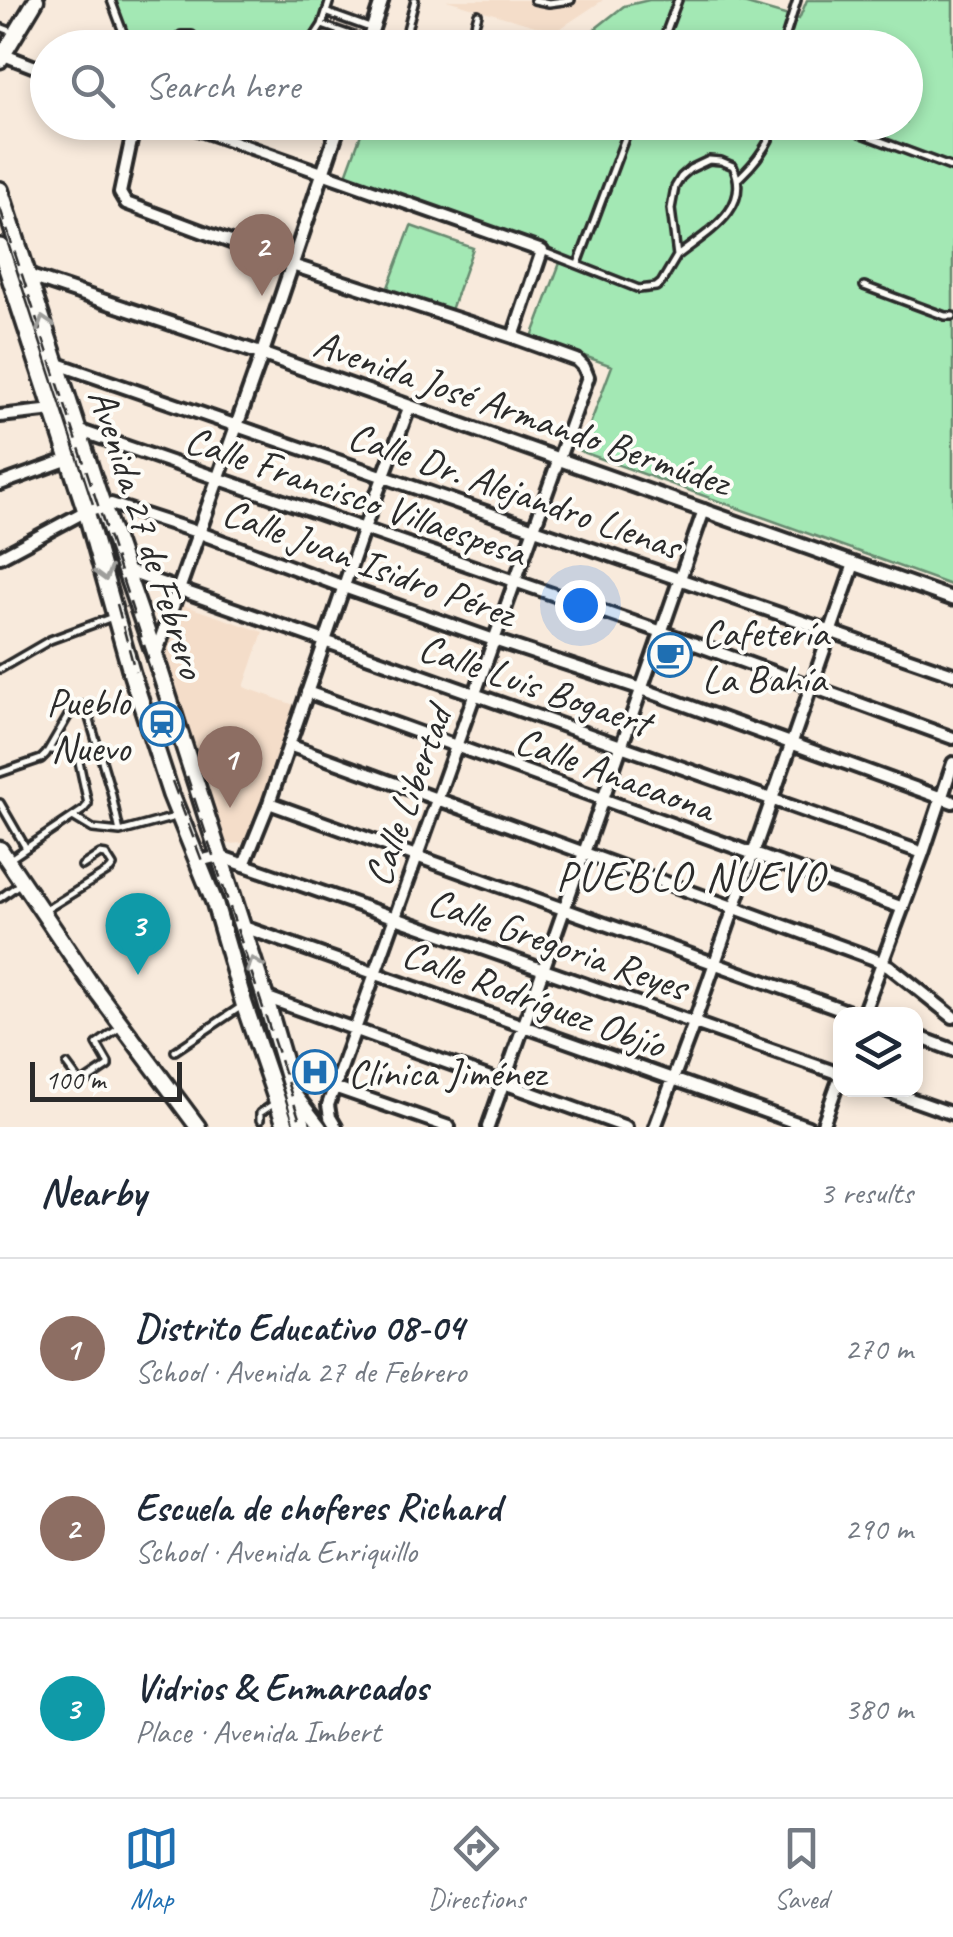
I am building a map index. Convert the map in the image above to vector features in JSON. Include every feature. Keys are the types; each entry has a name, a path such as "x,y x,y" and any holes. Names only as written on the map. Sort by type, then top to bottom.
{"main road":[{"path":"2,57 36,0"},
{"name":"Avenida 27 de Febrero","path":"0,190 155,656 303,1127"},
{"name":"Avenida 27 de Febrero","path":"0,247 70,459 132,676 215,904 286,1127"},
{"path":"2,859 190,1124"}],"street":[{"path":"372,30 382,0"},
{"path":"2,57 30,66"},
{"path":"131,140 121,190 123,200 292,265 512,337 542,252 229,140"},
{"path":"155,656 334,140"},
{"path":"12,280 29,276"},
{"name":"Avenida José Armando Bermúdez","path":"29,276 262,354 953,598"},
{"name":"Calle Libertad","path":"336,1127 328,1111 334,1087 587,382 586,371 577,360 512,337"},
{"name":"Calle Dr. Alejandro Llenas","path":"58,364 953,674"},
{"path":"244,865 409,408"},
{"path":"0,416 53,410"},
{"name":"Calle Francisco Villaespesa","path":"78,430 662,632 953,738"},
{"path":"0,484 70,459"},
{"name":"Calle Juan Isidro Pérez","path":"103,505 111,504 200,533 947,800"},
{"path":"0,557 103,505"},
{"path":"488,1127 704,510"},
{"path":"656,1127 854,564"},
{"name":"Calle Luis Bogaert","path":"127,571 923,853"},
{"name":"Calle Anacaona","path":"307,692 903,908"},
{"path":"288,746 883,963 953,1017"},
{"path":"866,1007 947,800 953,764"},
{"path":"269,803 835,1007"},
{"path":"199,861 219,856"},
{"name":"Calle Gregoria Reyes","path":"219,856 833,1073"},
{"name":"Calle Rodríguez Objío","path":"240,926 808,1127"},
{"path":"265,997 626,1127"},
{"path":"923,1039 953,1050"},
{"path":"334,1087 449,1127"},
{"path":"293,1090 321,1127"},
{"path":"822,1127 833,1095"},
{"path":"904,1097 953,1114"}],"lane":[{"path":"111,0 122,30"},
{"path":"319,30 330,0"},
{"path":"407,30 416,0"},
{"path":"534,0 570,0"},
{"path":"667,30 678,0"},
{"path":"788,30 797,0"},
{"path":"327,13 354,30"},
{"path":"473,30 478,14"},
{"path":"322,25 339,30"},
{"path":"0,27 18,34"},
{"path":"578,264 624,140"},
{"path":"738,178 768,140"},
{"path":"878,140 953,168"},
{"path":"542,252 638,290 656,287 677,256 729,212 737,196 738,178 733,166 709,160 681,177 671,209 677,256"},
{"path":"864,286 953,316"},
{"path":"0,669 50,640 116,616"},
{"path":"0,773 41,759 74,706 81,704 88,714 120,832"},
{"path":"2,859 26,848 88,804 78,757 69,750 50,750"},
{"path":"0,803 26,848"},
{"path":"73,817 94,829 120,832 180,816"},
{"path":"41,912 113,866 106,854 82,866"},
{"path":"0,898 21,884"},
{"path":"175,1051 244,1004"},
{"path":"67,1065 81,1084 96,1075 109,1065 97,1044 122,1026"},
{"path":"260,1120 260,1114 277,1102"}],"shaded area":[{"path":"447,0 603,0 558,30"},
{"path":"183,605 263,632 244,687 297,706 245,843 225,844 163,657"}],"green space":[{"path":"112,0 325,0 315,30 123,30"},
{"path":"649,0 733,0 799,19 807,0 953,0 953,586 580,451 612,366 532,337 563,255 346,175 359,140 923,140 923,30 594,30 624,6"},
{"path":"411,226 473,248 450,313 387,290"}],"railway":[{"path":"0,208 151,666"},
{"path":"117,604 135,671"},
{"path":"187,776 302,1127"},
{"path":"172,781 202,861"}],"place":[{"name":"Escuela de choferes Richard","path":"262,296"},
{"name":"Cafetería La Bahía","path":"670,655"},
{"name":"Pueblo Nuevo","path":"162,724"},
{"name":"Distrito Educativo 08-04","path":"230,808"},
{"name":"Vidrios & Enmarcados","path":"138,975"},
{"name":"Clínica Jiménez","path":"315,1072"}],"district":[{"name":"PUEBLO NUEVO","path":"691,875"}]}
